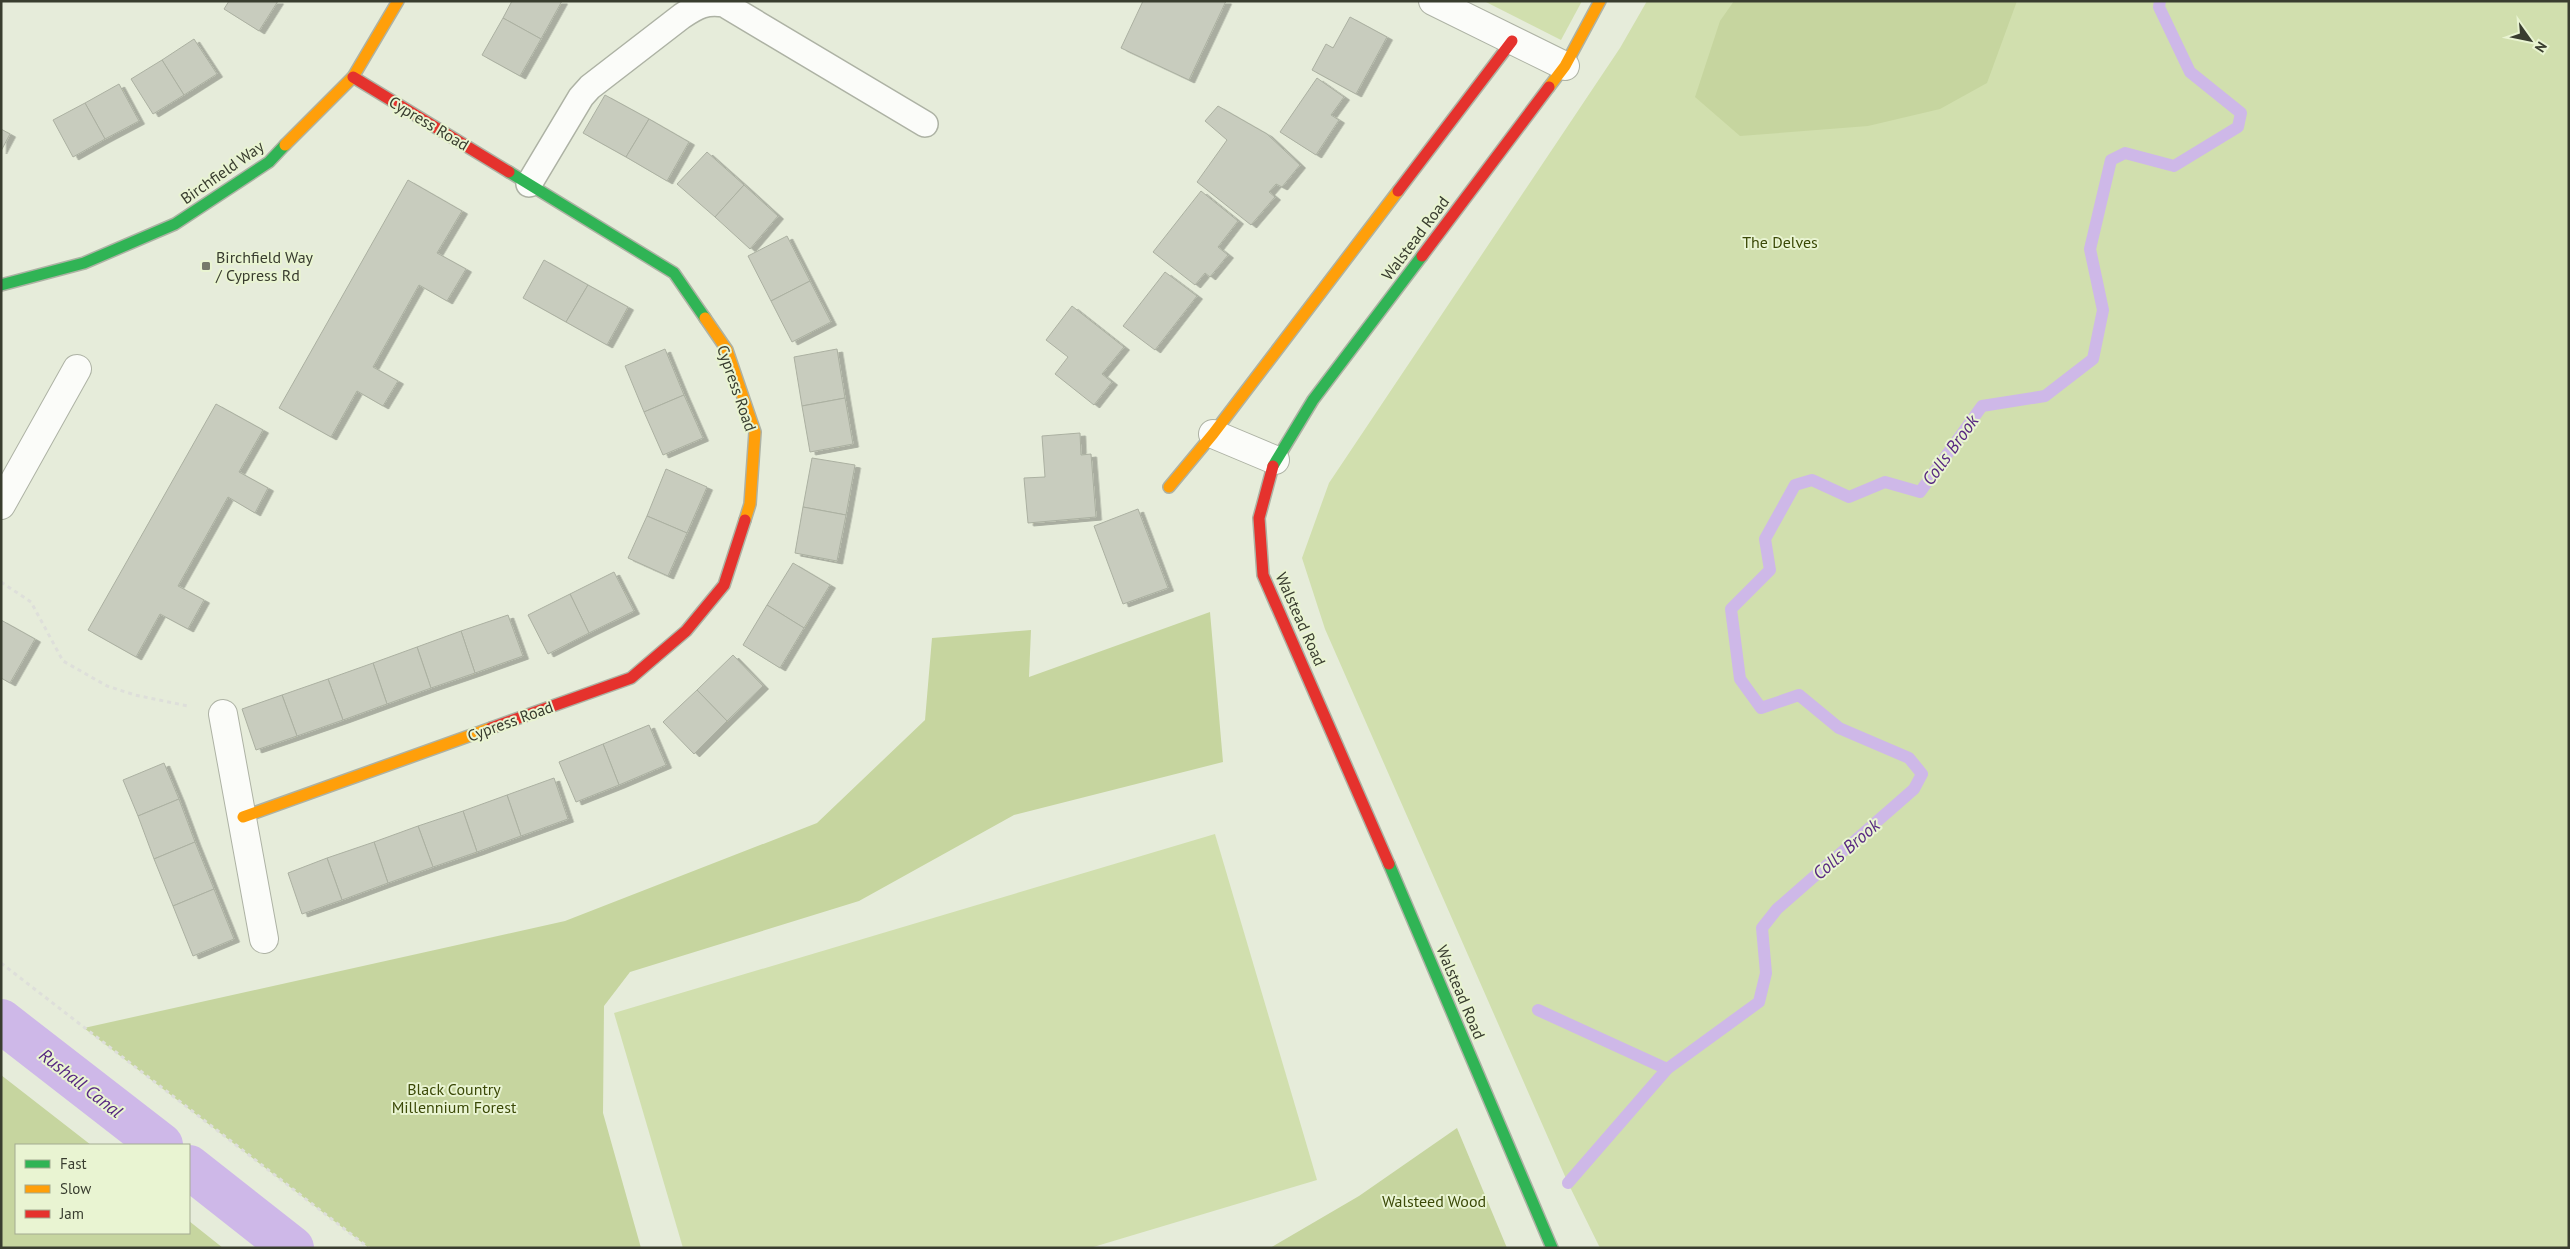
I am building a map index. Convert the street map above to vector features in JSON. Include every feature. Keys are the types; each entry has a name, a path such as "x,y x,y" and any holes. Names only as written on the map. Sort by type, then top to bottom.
{"street":[{"name":"Birchfield Way","path":"1,285 84,263 175,224 269,162 353,77 398,1"},
{"path":"1433,1 1565,66"},
{"name":"Walstead Road","path":"1552,1248 1263,575 1259,518 1275,460 1312,400 1565,66 1600,1"},
{"path":"1169,486 1213,434 1512,41"},
{"name":"Cypress Road","path":"242,817 631,678 686,632 724,585 750,504 754,432 727,350 674,273 353,77"},
{"path":"1,505 11,461 77,369"},
{"path":"1213,434 1275,460"},
{"path":"223,714 264,939"}],"lane":[{"path":"529,184 586,92 682,16 698,6 711,2 724,4 924,124"}],"path":[{"path":"1,582 31,602 63,661 107,686 135,695 223,714"},
{"path":"1,964 369,1248"}],"green space":[{"path":"1484,1 1582,1 1561,40"},
{"name":"The Delves","path":"1647,1 2569,1 2569,1248 1600,1248 1568,1183 1325,629 1302,558 1329,483 1620,48"},
{"path":"1734,1 2017,1 1987,83 1940,109 1868,126 1740,136 1695,97 1720,21"},
{"name":"Black Country Millennium Forest","path":"1210,612 1223,762 1014,815 859,901 630,972 604,1006 603,1113 641,1248 369,1248 84,1028 565,921 817,823 925,720 932,638 1031,630 1029,677"},
{"path":"1215,834 1317,1180 1090,1248 683,1248 614,1013"},
{"path":"1,1075 90,1144 15,1144 15,1234 190,1234 190,1222 223,1248 1,1248"},
{"name":"Walsteed Wood","path":"1457,1128 1507,1248 1270,1248 1359,1196"}],"building":[{"path":"229,1 278,1 259,31 224,9"},
{"path":"512,1 562,1 541,39 503,18"},
{"path":"1143,1 1226,1 1189,80 1121,48"},
{"path":"1350,17 1387,37 1356,94 1312,70 1326,44 1333,48"},
{"path":"503,18 541,39 520,76 482,55"},
{"path":"194,39 217,74 184,95 162,60"},
{"path":"162,60 184,95 153,114 131,79"},
{"path":"1317,78 1344,97 1331,115 1339,120 1316,155 1280,132"},
{"path":"119,84 139,121 105,139 85,103"},
{"path":"605,95 649,119 626,157 583,133"},
{"path":"85,103 105,139 73,157 53,120"},
{"path":"1218,106 1267,134 1300,165 1282,187 1276,184 1269,192 1275,197 1251,225 1197,182 1227,140 1205,121"},
{"path":"649,119 689,142 667,181 626,157"},
{"path":"1,129 10,134 1,151"},
{"path":"707,152 744,185 715,217 677,184"},
{"path":"408,180 462,211 437,253 466,269 447,301 419,285 373,367 398,381 383,406 357,391 331,437 279,408"},
{"path":"744,185 778,216 750,249 715,217"},
{"path":"1201,191 1238,221 1218,247 1228,255 1210,277 1205,273 1195,285 1153,252"},
{"path":"787,236 810,281 771,301 748,256"},
{"path":"544,260 588,285 566,322 523,298"},
{"path":"1165,272 1197,296 1155,350 1123,326"},
{"path":"810,281 831,322 792,342 771,301"},
{"path":"588,285 628,307 607,345 566,322"},
{"path":"1072,306 1124,347 1102,374 1112,382 1094,405 1055,374 1068,357 1046,340"},
{"path":"665,349 684,395 644,412 625,366"},
{"path":"837,349 845,398 802,406 794,357"},
{"path":"684,395 703,438 663,455 644,412"},
{"path":"845,398 853,444 810,452 802,406"},
{"path":"216,404 263,430 239,472 268,488 255,513 228,497 178,586 204,600 188,629 160,614 136,657 88,630"},
{"path":"1080,433 1081,455 1091,454 1096,517 1028,523 1024,478 1045,477 1042,436"},
{"path":"812,458 855,465 846,515 803,507"},
{"path":"666,469 707,487 687,533 647,516"},
{"path":"803,507 846,515 837,561 795,553"},
{"path":"1138,509 1168,588 1123,604 1094,526"},
{"path":"647,516 687,533 668,576 628,558"},
{"path":"793,563 830,585 804,628 767,605"},
{"path":"614,572 634,611 589,633 570,594"},
{"path":"570,594 589,633 548,654 528,615"},
{"path":"767,605 804,628 780,668 743,645"},
{"path":"508,615 523,656 475,673 461,631"},
{"path":"1,620 35,639 10,683 1,678"},
{"path":"461,631 475,673 431,688 417,647"},
{"path":"417,647 431,688 387,704 373,663"},
{"path":"733,655 763,686 727,721 697,690"},
{"path":"373,663 387,704 343,720 328,679"},
{"path":"328,679 343,720 297,736 282,695"},
{"path":"697,690 727,721 694,754 663,722"},
{"path":"282,695 297,736 256,750 242,709"},
{"path":"649,725 666,765 619,785 603,744"},
{"path":"603,744 619,785 576,802 559,762"},
{"path":"164,763 179,799 138,816 123,780"},
{"path":"554,778 568,819 521,836 507,795"},
{"path":"507,795 521,836 477,852 463,811"},
{"path":"179,799 195,842 154,859 138,816"},
{"path":"463,811 477,852 433,867 418,826"},
{"path":"418,826 433,867 388,883 374,842"},
{"path":"195,842 214,889 173,906 154,859"},
{"path":"374,842 388,883 342,900 327,858"},
{"path":"327,858 342,900 302,914 288,873"},
{"path":"214,889 234,939 193,956 173,906"}],"waterway":[{"name":"Colls Brook","path":"1568,1183 1667,1069 1759,1002 1766,973 1762,928 1777,909 1914,789 1922,774 1909,758 1839,728 1799,695 1761,708 1740,679 1731,609 1770,570 1765,539 1795,485 1812,480 1849,497 1885,482 1920,492 1982,406 2045,396 2093,359 2103,310 2090,249 2111,160 2125,153 2174,166 2238,127 2241,113 2190,72 2159,7 2160,1"},
{"path":"1538,1010 1667,1069"},
{"name":"Rushall Canal","path":"1,1021 160,1144"},
{"name":"Rushall Canal","path":"190,1168 292,1248"}],"traffic: fast":[{"path":"1,285 84,263 175,224 269,162 285,145"},
{"path":"509,172 674,273 705,318"},
{"path":"1273,466 1313,400 1422,256"},
{"path":"1389,864 1552,1248"}],"traffic: slow":[{"path":"285,145 353,77 398,1"},
{"path":"1549,87 1565,66 1600,1"},
{"path":"1169,487 1213,434 1398,191"},
{"path":"705,318 727,350 755,432 750,504 745,520"},
{"path":"243,817 491,728"}],"traffic: jam":[{"path":"1398,191 1512,41"},
{"path":"353,77 509,172"},
{"path":"1422,256 1549,87"},
{"path":"1273,466 1259,518 1263,575 1389,864"},
{"path":"491,728 631,678 686,631 724,585 745,520"}],"place":[{"name":"Birchfield Way / Cypress Rd","path":"206,266"}]}
